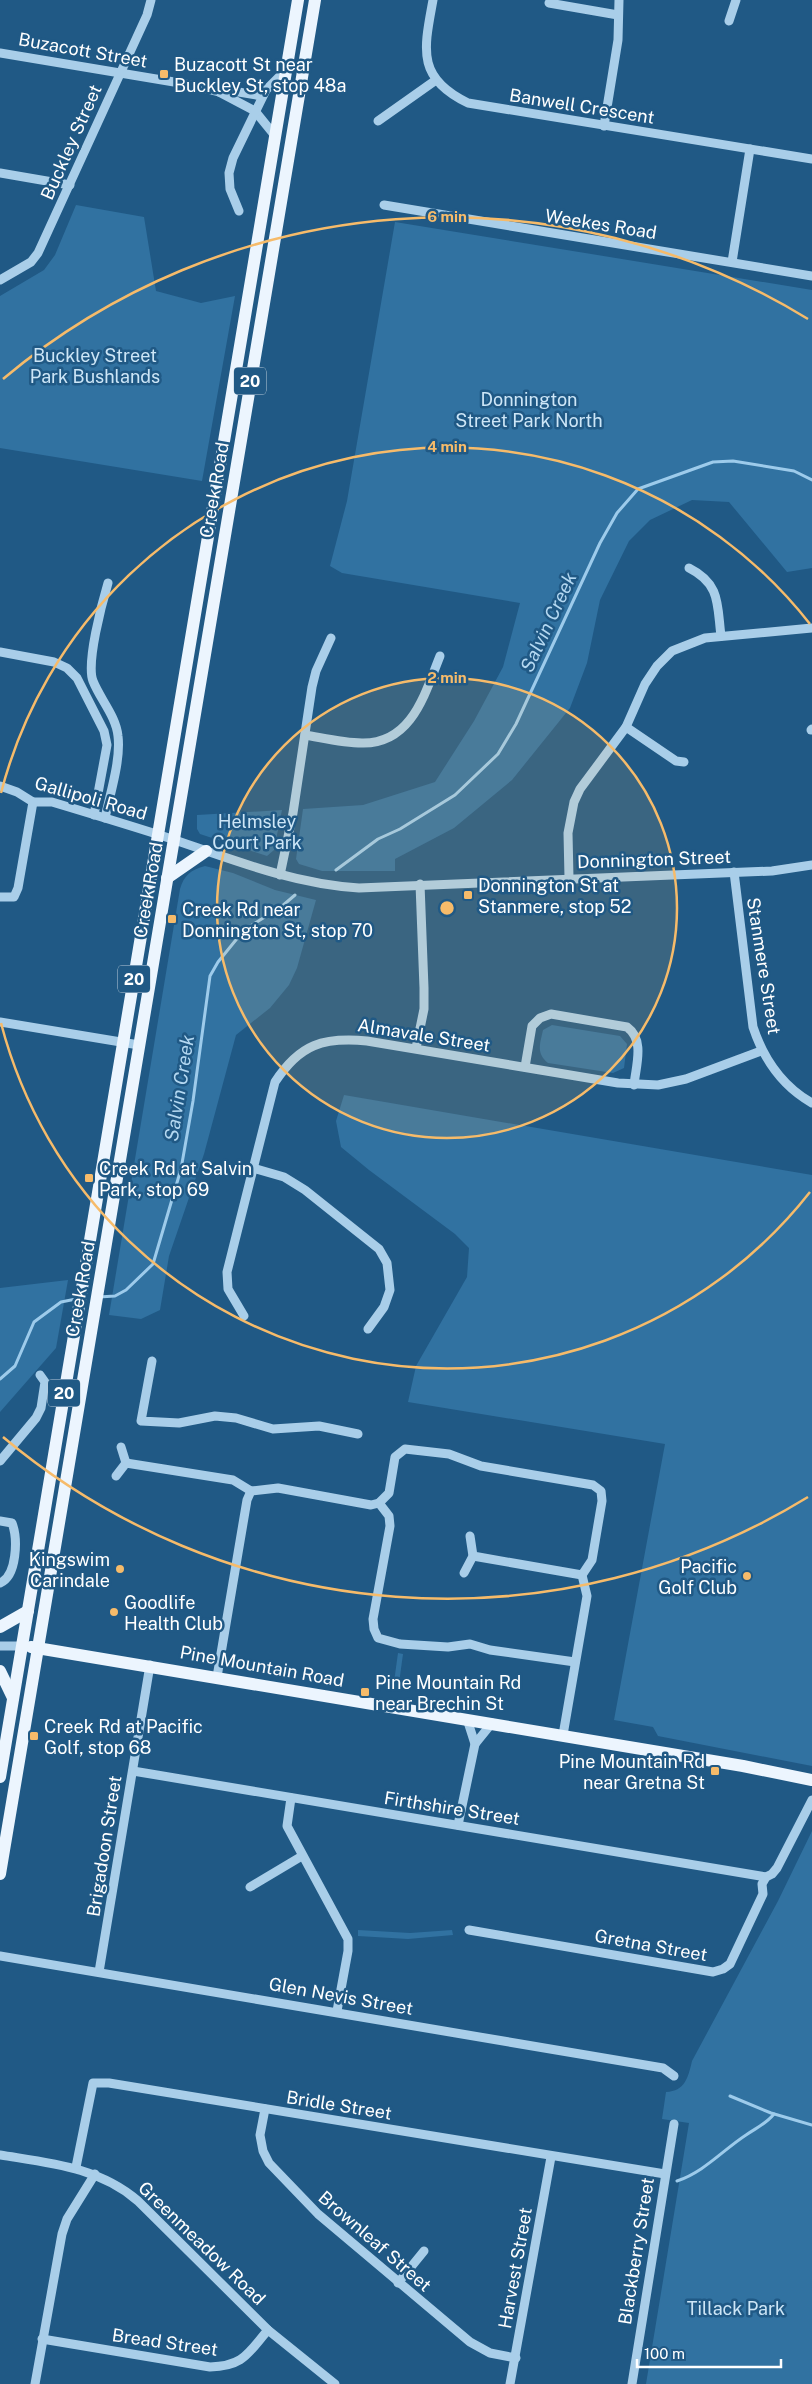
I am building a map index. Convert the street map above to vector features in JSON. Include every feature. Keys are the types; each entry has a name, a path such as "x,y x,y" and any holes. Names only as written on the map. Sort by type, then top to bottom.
{"main road":[{"name":"Creek Road","path":"0,1778 298,0"},
{"name":"Creek Road","path":"0,1874 314,0"},
{"path":"167,878 206,851"},
{"path":"0,1627 28,1611"},
{"name":"Pine Mountain Road","path":"22,1646 150,1665 563,1735 743,1766 812,1780"},
{"path":"0,1671 13,1698"}],"street":[{"name":"Buckley Street","path":"0,280 31,262 38,253 147,15 151,0"},
{"name":"Banwell Crescent","path":"433,0 425,46 426,57 436,80 453,96 468,103 812,159"},
{"path":"604,126 618,40 618,0"},
{"path":"729,21 736,0"},
{"path":"549,3 618,15"},
{"name":"Buzacott Street","path":"0,53 186,84 219,92 255,111 276,136"},
{"path":"239,211 232,196 230,173 237,148 262,96 287,70"},
{"path":"378,121 436,80"},
{"name":"Buzacott Street","path":"219,92 233,91 262,96"},
{"path":"732,262 750,149"},
{"path":"0,173 70,185"},
{"name":"Weekes Road","path":"384,205 812,276"},
{"path":"689,568 702,574 712,585 716,594 721,636"},
{"path":"105,818 119,746 115,723 92,679 91,665 102,602 108,584"},
{"path":"569,878 568,833 574,802 580,789 626,727 645,684 657,666 672,651 697,640 812,628"},
{"path":"280,875 312,687 316,671 331,638"},
{"path":"0,652 54,662 67,668 77,678 104,731 107,745 94,815"},
{"path":"305,735 362,743 383,740 397,732 408,723 418,710 440,656"},
{"path":"626,727 676,761 684,762"},
{"path":"107,745 119,746"},
{"name":"Gallipoli Road","path":"0,786 18,792 33,802 52,802 174,840"},
{"path":"0,897 14,897 18,888 33,802"},
{"name":"Donnington Street","path":"174,840 280,875 343,887 734,872 798,868 812,865"},
{"name":"Stanmere Street","path":"734,872 753,1027 761,1051 779,1077 812,1103"},
{"path":"416,1048 424,1009 420,884"},
{"path":"525,1067 532,1026 540,1018 551,1014 627,1027 635,1032 639,1041 634,1085"},
{"path":"0,1022 139,1045"},
{"name":"Almavale Street","path":"244,1316 228,1289 227,1272 275,1082 288,1063 305,1050 326,1041 346,1039 416,1048 634,1085 658,1085 686,1079 761,1051"},
{"path":"253,1168 284,1177 305,1190 379,1249 387,1263 390,1290 384,1308 368,1329"},
{"path":"152,1361 141,1421 179,1423 214,1416 236,1418 274,1429 319,1426 358,1434"},
{"path":"0,1461 36,1418 45,1382 40,1375"},
{"path":"121,1447 126,1463"},
{"path":"126,1463 233,1480 251,1491 278,1488 371,1505 380,1504 389,1493 395,1457 404,1449 449,1454 481,1466 593,1486 601,1491 602,1501 592,1560 582,1575 587,1596 563,1735"},
{"path":"116,1476 126,1463"},
{"path":"217,1677 247,1500 251,1491"},
{"path":"380,1504 389,1516 390,1526 373,1619 374,1629 378,1638 402,1644 448,1647 470,1644 490,1650 575,1662"},
{"path":"0,1521 12,1523 16,1541 10,1574 6,1581 0,1584"},
{"path":"464,1573 473,1556 470,1536"},
{"path":"473,1556 582,1575"},
{"name":"Pine Mountain Road","path":"0,1646 22,1646"},
{"name":"Brigadoon Street","path":"99,1972 150,1665"},
{"path":"467,1719 475,1744"},
{"path":"458,1825 475,1744 492,1723"},
{"name":"Firthshire Street","path":"133,1770 766,1877"},
{"path":"291,1798 287,1826 348,1939 348,1951 337,2011"},
{"name":"Gretna Street","path":"469,1930 713,1972 724,1969 730,1964 763,1894 762,1884 766,1877 777,1868 812,1800"},
{"path":"250,1887 302,1856"},
{"name":"Glen Nevis Street","path":"0,1956 337,2011 663,2068 674,2076"},
{"name":"Bridle Street","path":"76,2167 93,2083 109,2083 551,2157 665,2174"},
{"name":"Brownleaf Street","path":"265,2109 260,2135 263,2151 269,2163 318,2214 470,2342 490,2354 516,2358"},
{"name":"Blackberry Street","path":"632,2384 674,2124"},
{"name":"Greenmeadow Road","path":"0,2155 76,2167 95,2174 122,2188 138,2201 268,2330 334,2384"},
{"name":"Harvest Street","path":"510,2384 551,2157"},
{"path":"35,2384 59,2246 67,2219 95,2174"},
{"path":"398,2283 424,2251"},
{"name":"Bread Street","path":"42,2339 210,2367 225,2367 242,2360 268,2330"}],"green space":[{"name":"Buckley Street Park Bushlands","path":"76,205 144,217 156,291 201,303 235,296 202,481 0,448 0,296 44,270 55,255"},
{"name":"Donnington Street Park North","path":"395,222 812,290 812,568 787,572 729,502 692,500 650,520 629,541 600,600 587,663 570,708 512,780 454,828 395,859 395,871 322,871 299,864 296,859 303,809 363,805 435,782 474,721 503,667 520,603 342,573 330,566 347,501"},
{"name":"Helmsley Court Park","path":"282,810 274,850 267,856 200,834 197,829 197,815"},
{"path":"205,866 233,873 275,890 316,900 297,968 289,985 270,1008 236,1035 204,1154 169,1256 160,1310 141,1319 109,1315 180,889 189,874"},
{"path":"552,1025 620,1036 627,1044 624,1068 613,1073 548,1063 540,1052 540,1044 543,1030"},
{"name":"Pacific Golf Club","path":"344,1095 812,1175 812,1766 658,1736 653,1727 614,1720 665,1444 408,1402 416,1366 467,1277 469,1248 455,1234 341,1147 336,1121"},
{"path":"68,1280 56,1348 0,1412 0,1288"},
{"path":"398,1653 403,1654 399,1683 394,1682"},
{"name":"Tillack Park","path":"812,1831 812,2384 646,2384 689,2123 662,2119 666,2092 678,2089 685,2082 692,2061 778,1901"},
{"path":"358,1930 410,1933 452,1930 453,1935 408,1939 358,1936"}],"waterway":[{"name":"Salvin Creek","path":"336,870 378,839 400,829 455,795 498,754 516,724 600,543 617,513 638,489 713,462 733,461 794,471 812,480"},
{"name":"Salvin Creek","path":"99,1297 115,1296 126,1290 153,1264 181,1169 193,1101 210,976 218,962 244,930 281,907 295,895"},
{"name":"Salvin Creek","path":"0,1379 15,1366 34,1322 61,1302 76,1299"},
{"path":"730,2096 771,2113 812,2125"},
{"path":"677,2181 705,2166 774,2114"}],"place":[{"name":"Buzacott St near Buckley St, stop 48a","path":"164,74"},
{"name":"Donnington St at Stanmere, stop 52","path":"468,895"},
{"name":"Creek Rd near Donnington St, stop 70","path":"172,919"},
{"name":"Creek Rd at Salvin Park, stop 69","path":"89,1178"},
{"name":"Kingswim Carindale","path":"120,1569"},
{"name":"Pacific Golf Club","path":"747,1576"},
{"name":"Goodlife Health Club","path":"114,1612"},
{"name":"Pine Mountain Rd near Brechin St","path":"365,1692"},
{"name":"Creek Rd at Pacific Golf, stop 68","path":"34,1736"},
{"name":"Pine Mountain Rd near Gretna St","path":"715,1771"}]}
